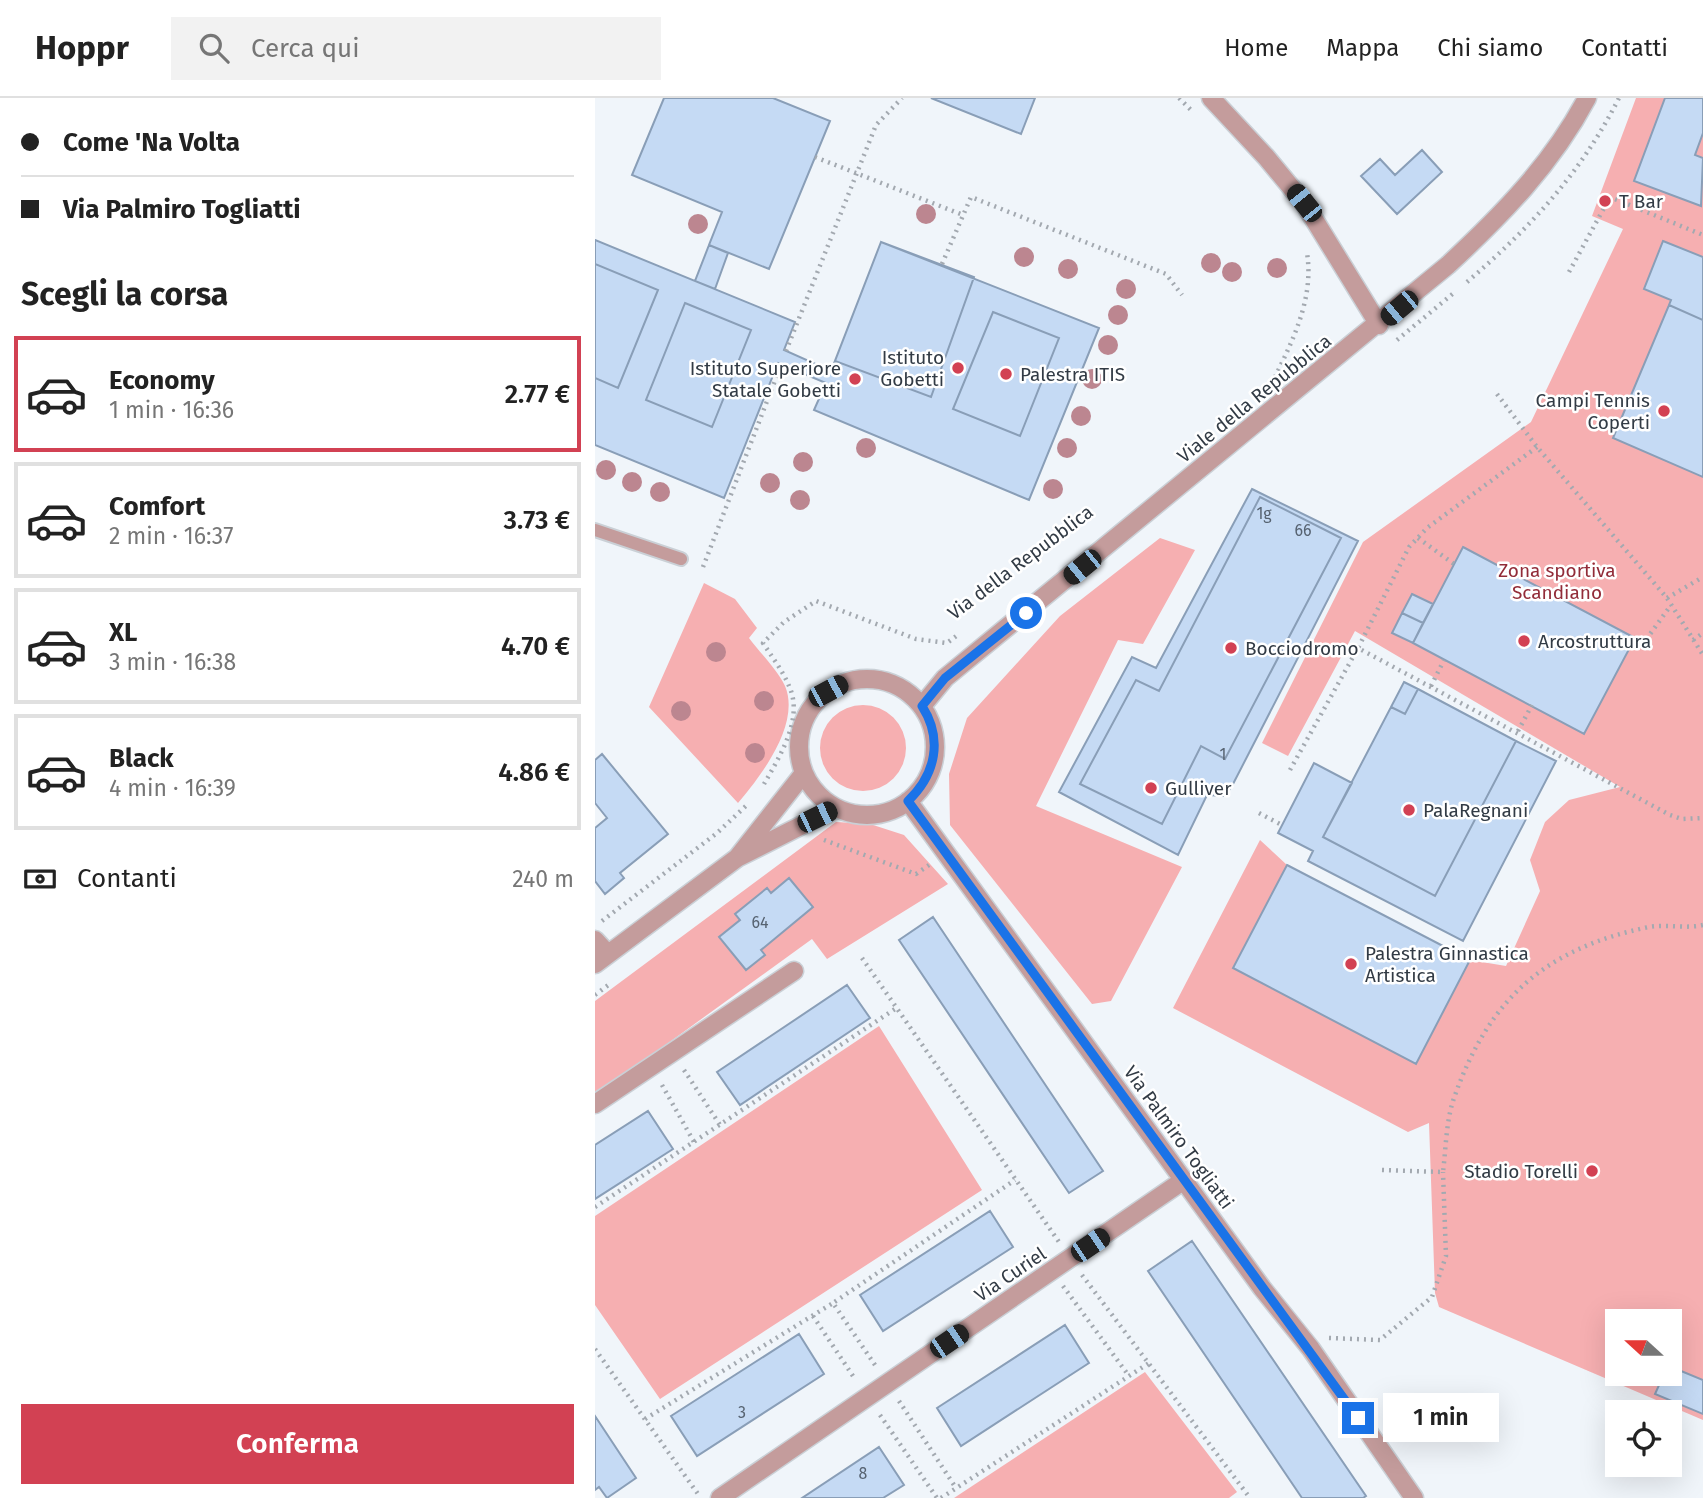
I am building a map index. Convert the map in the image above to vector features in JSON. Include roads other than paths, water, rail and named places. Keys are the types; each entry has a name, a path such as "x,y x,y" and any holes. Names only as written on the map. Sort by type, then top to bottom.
{"street":[{"path":"1211,98 1304,203 1379,325"},
{"name":"Viale della Repubblica","path":"922,706 945,678 1130,529 1288,395 1379,325 1448,265 1519,196 1564,137 1587,98"},
{"path":"877,680 903,689 922,706 932,726 933,763 920,790 895,809 868,815 836,808 820,796 804,774 800,758 800,733 811,708 828,691 850,681 877,680"},
{"path":"737,858 804,774"},
{"name":"Via Palmiro Togliatti","path":"908,801 1184,1180 1311,1349 1414,1498"},
{"path":"595,940 601,959 737,858 836,808"},
{"path":"595,1104 794,971"},
{"name":"Via Curiel","path":"720,1498 1184,1180"}],"lane":[{"path":"595,530 681,559"}],"place":[{"name":"T Bar","path":"1605,201"},
{"name":"Istituto Gobetti","path":"958,368"},
{"name":"Palestra ITIS","path":"1006,374"},
{"name":"Istituto Superiore Statale Gobetti","path":"855,379"},
{"name":"Campi Tennis Coperti","path":"1664,411"},
{"name":"Arcostruttura","path":"1524,641"},
{"name":"Bocciodromo","path":"1231,648"},
{"name":"Gulliver","path":"1151,788"},
{"name":"PalaRegnani","path":"1409,810"},
{"name":"Palestra Ginnastica Artistica","path":"1351,964"},
{"name":"Stadio Torelli","path":"1592,1171"}],"park label":[{"name":"Zona sportiva Scandiano","path":"1557,581"}]}
